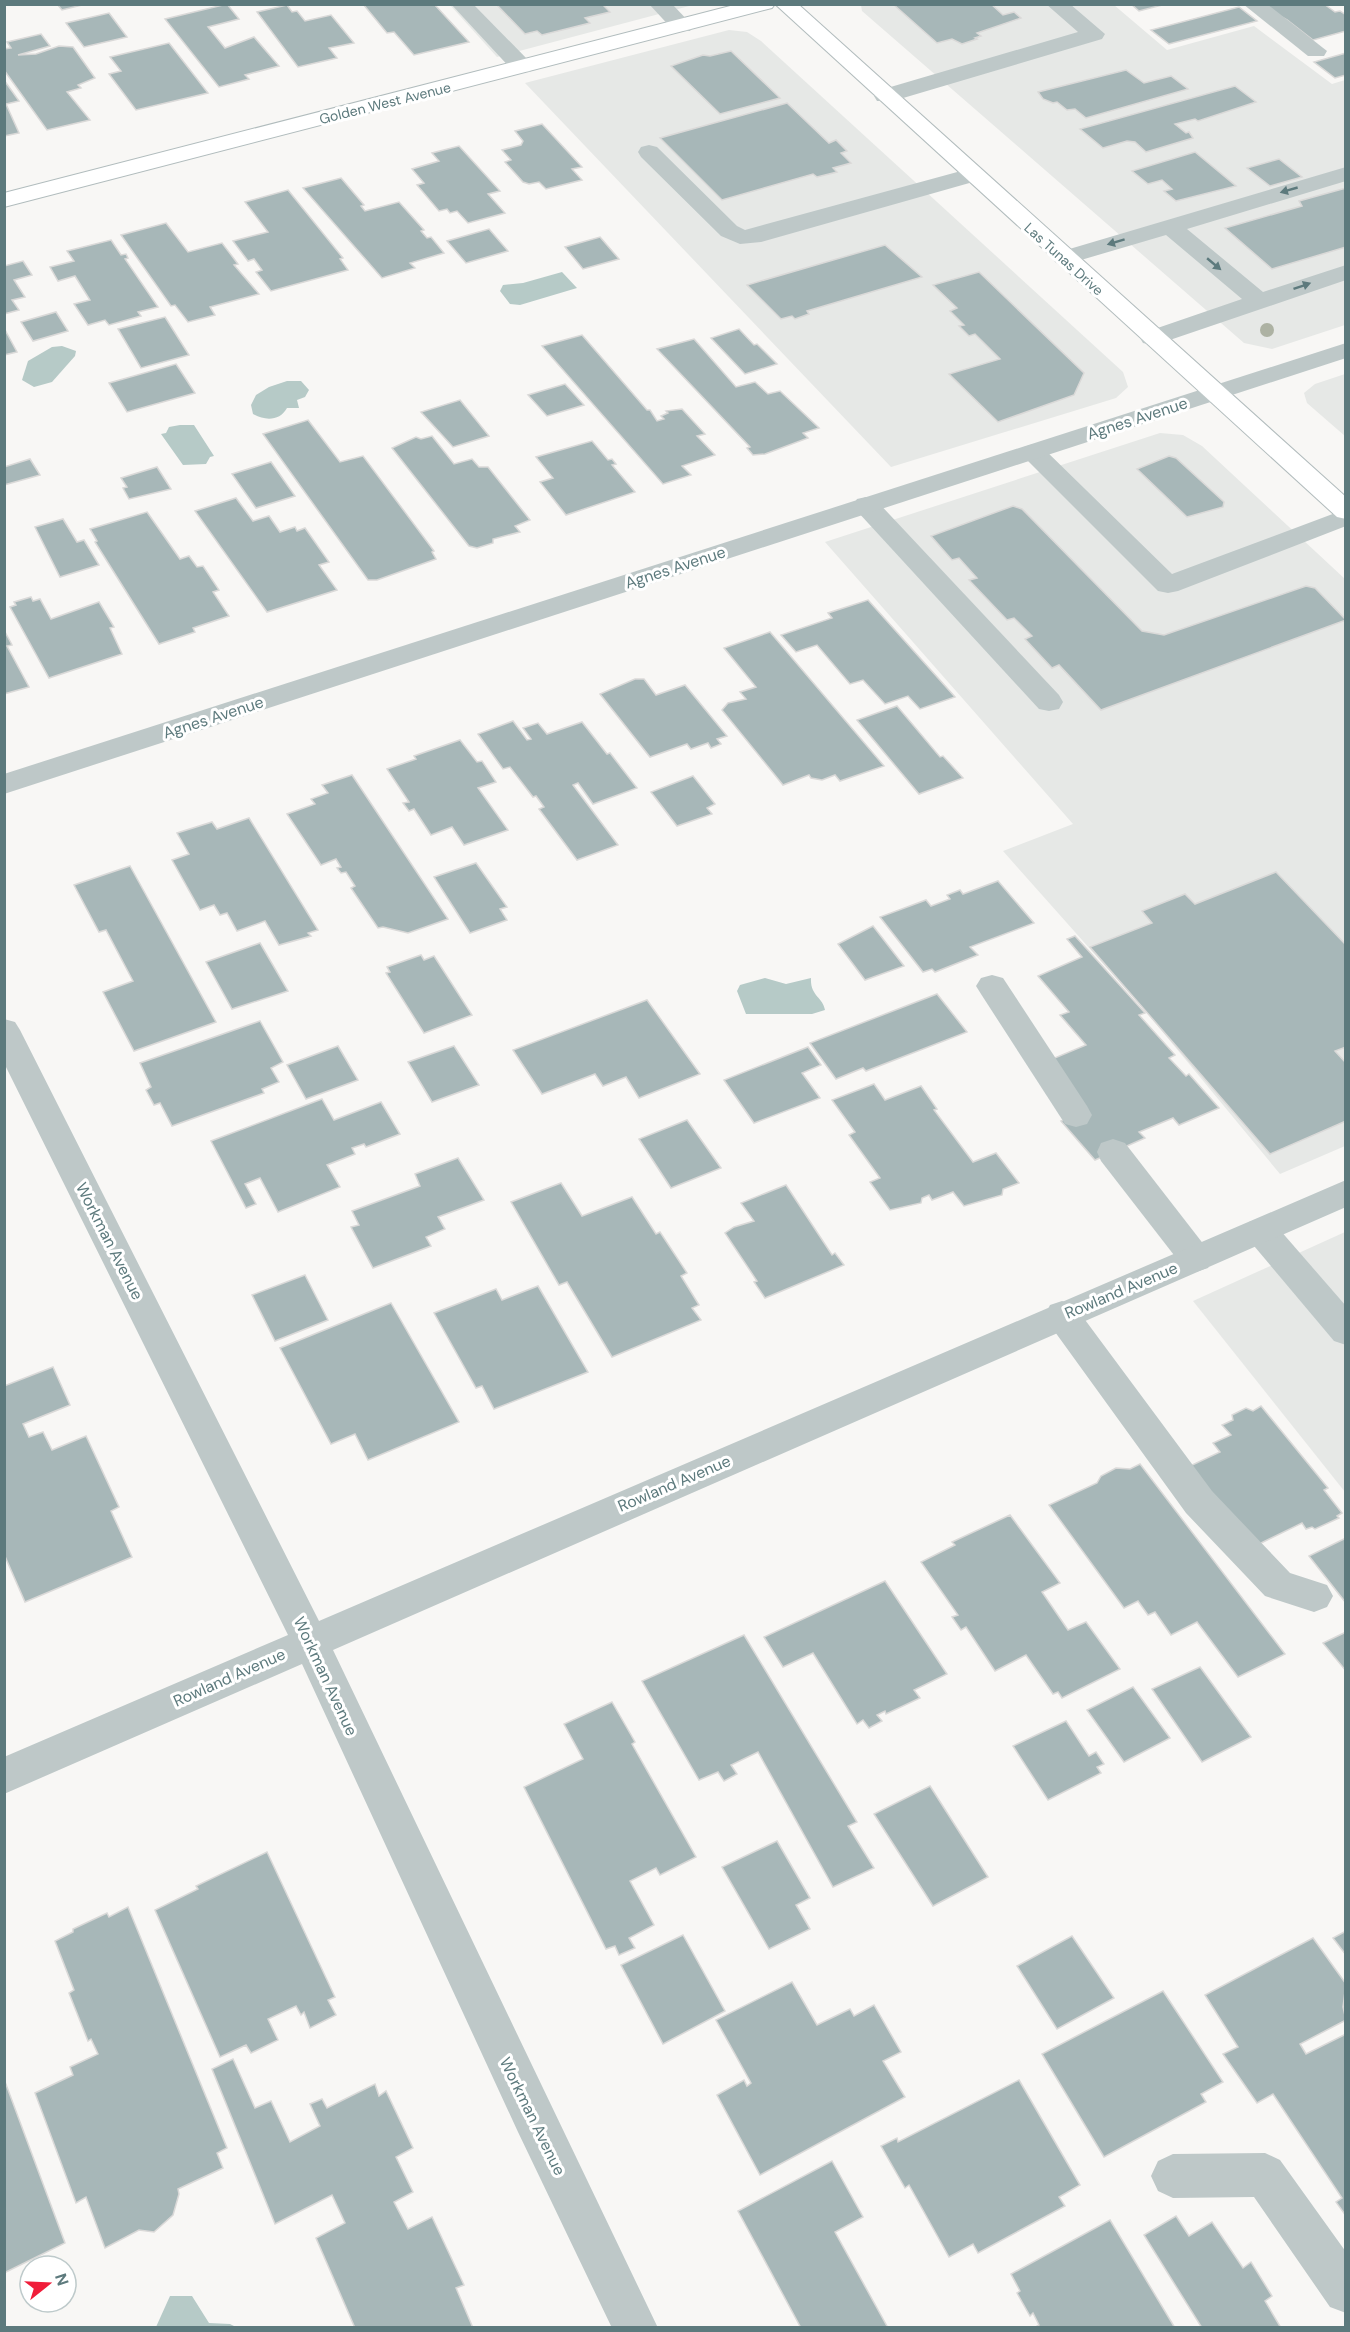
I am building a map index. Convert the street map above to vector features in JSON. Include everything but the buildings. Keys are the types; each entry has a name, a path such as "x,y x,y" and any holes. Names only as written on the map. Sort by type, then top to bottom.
{"main road":[{"name":"Golden West Avenue","path":"4,201 765,4"},
{"name":"Las Tunas Drive","path":"785,4 1346,512"}],"street":[{"path":"461,4 522,68"},
{"path":"659,4 682,26"},
{"path":"885,96 1094,34 1056,4"},
{"path":"1253,4 1316,51"},
{"path":"649,152 729,231 740,237 753,237 972,175"},
{"path":"1064,258 1346,174"},
{"path":"1169,226 1259,301"},
{"path":"1152,338 1346,272"},
{"name":"Agnes Avenue","path":"4,784 1346,350"},
{"path":"1033,452 1168,585 1346,518"},
{"path":"866,505 1049,702"},
{"path":"992,987 1076,1115"},
{"name":"Workman Avenue","path":"4,1030 310,1641 533,2117 636,2328"},
{"path":"1113,1152 1196,1259"},
{"name":"Rowland Avenue","path":"4,1776 310,1641 1346,1193"},
{"path":"1261,1231 1346,1331"},
{"path":"1062,1315 1199,1502 1278,1585 1314,1596"},
{"path":"1173,2176 1265,2175 1346,2291"}],"shaded area":[{"path":"450,5 693,5 497,57"},
{"path":"861,5 1114,5 1167,50 1254,26 1332,84 1345,80 1345,325 1272,349 1244,343 862,11"},
{"path":"729,30 747,32 761,41 1123,372 1128,387 1116,398 891,467 525,83"},
{"path":"562,272 577,288 520,305 510,304 500,291 503,285 523,283"},
{"path":"62,346 76,351 75,356 52,382 34,387 22,380 28,361 52,347"},
{"path":"1346,374 1345,436 1307,403 1304,393 1315,384"},
{"path":"287,381 301,381 309,390 305,397 297,400 299,408 287,408 280,415 272,418 262,418 253,414 251,405 256,395 269,387"},
{"path":"194,425 214,456 210,457 206,464 183,465 161,434 166,433 169,427"},
{"path":"1160,433 1183,435 1202,446 1345,579 1345,1146 1280,1174 1147,1013 1003,851 1073,824 825,542"},
{"path":"765,978 786,984 811,978 812,989 825,1010 812,1014 746,1014 737,991 740,985"},
{"path":"1345,1232 1345,1492 1193,1301"},
{"path":"170,2296 192,2296 209,2323 230,2324 236,2327 156,2327"}]}
